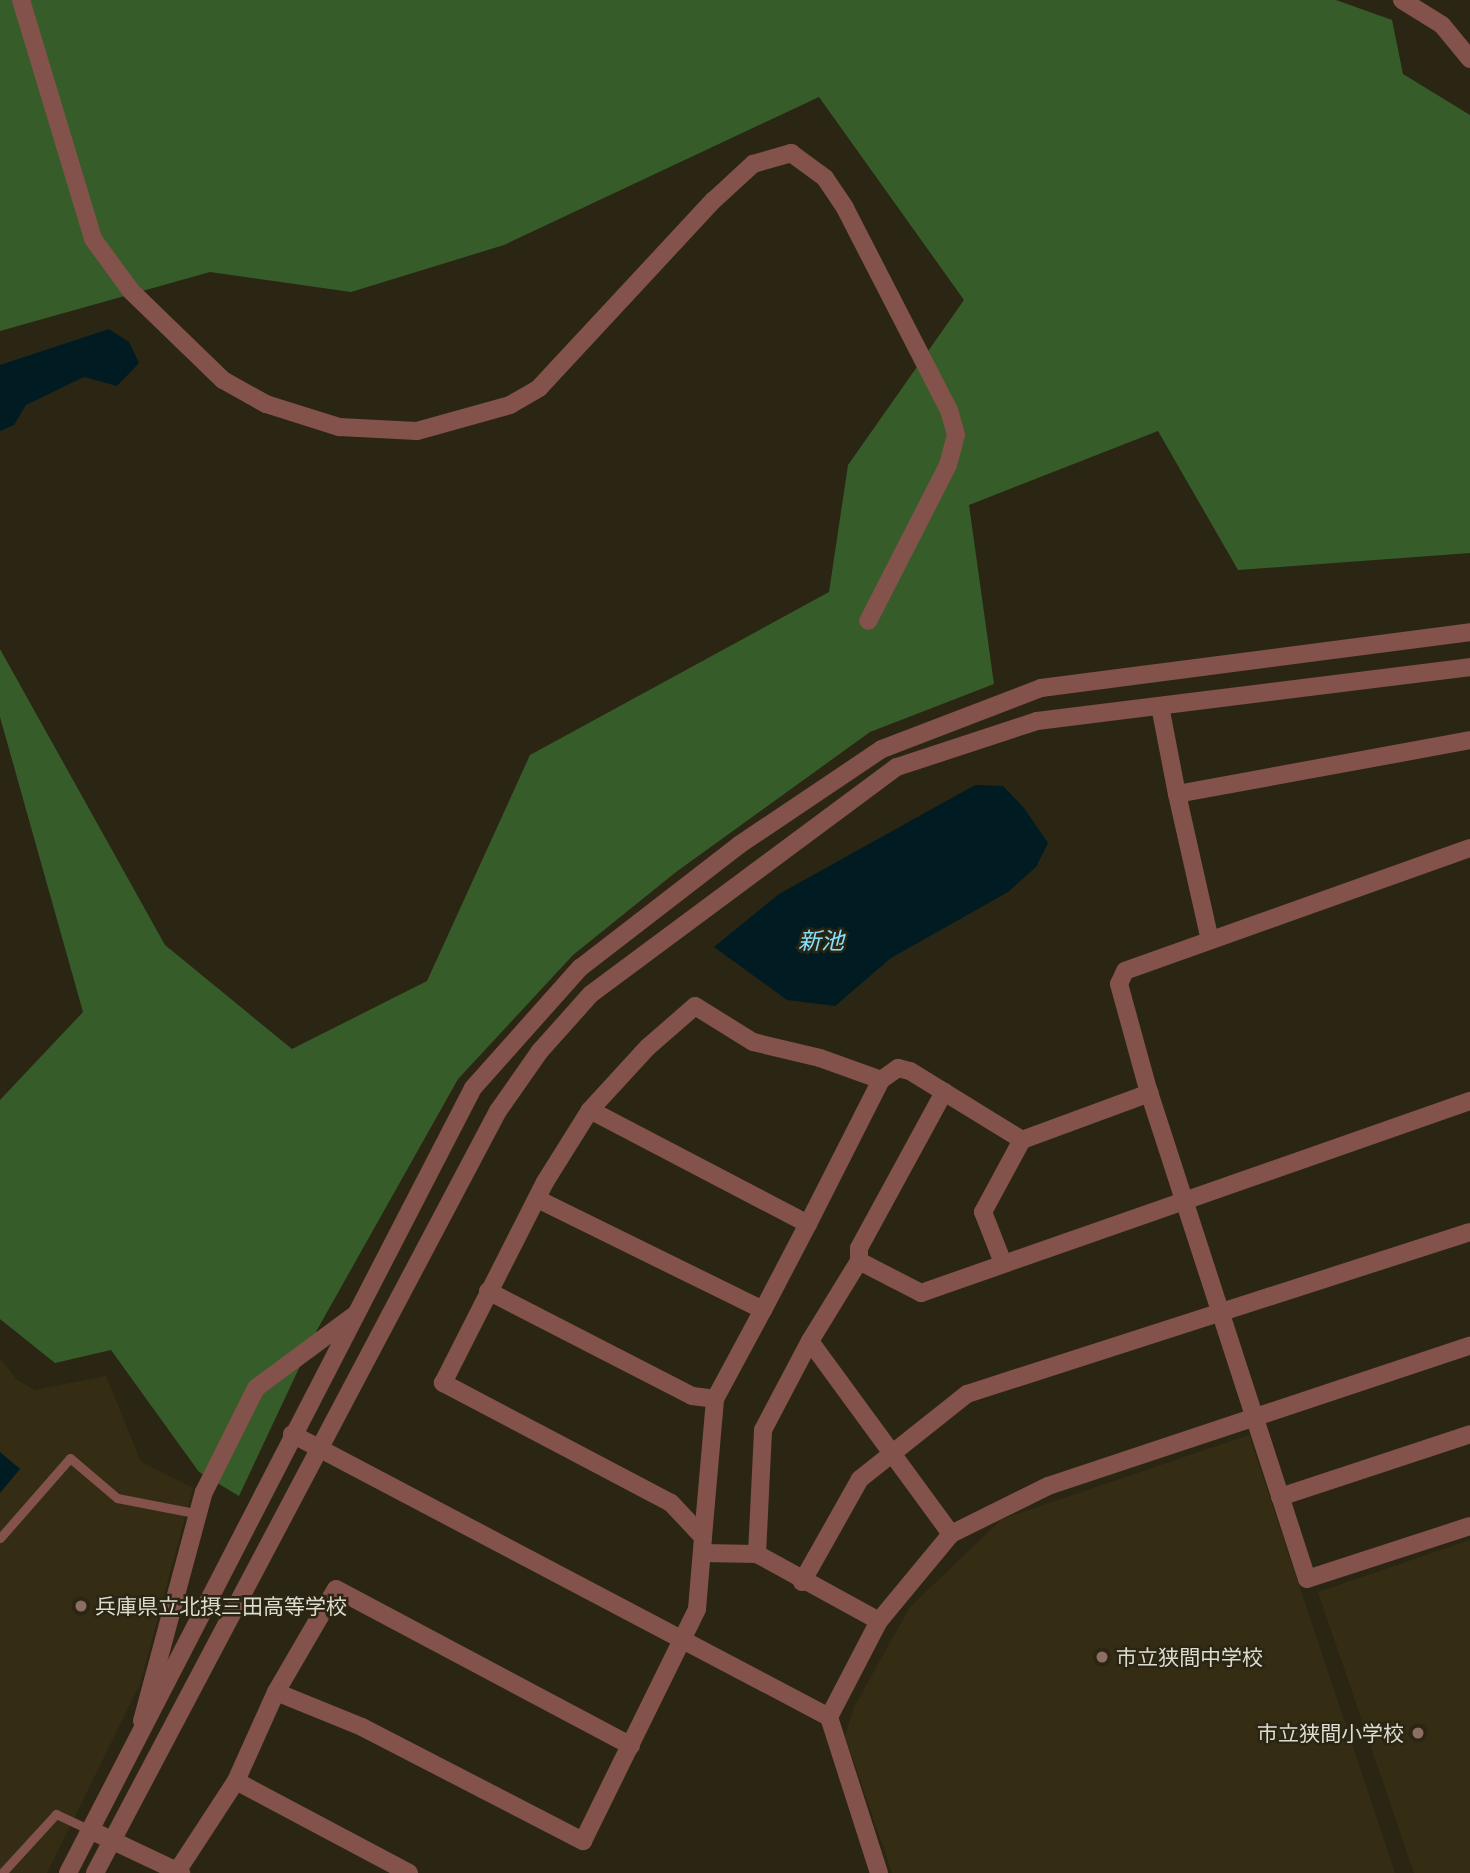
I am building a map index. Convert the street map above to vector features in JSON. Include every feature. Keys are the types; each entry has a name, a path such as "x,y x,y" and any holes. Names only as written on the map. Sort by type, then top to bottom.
{"street":[{"path":"21,0 93,239 131,290 223,380 267,404 340,426 417,431 510,405 539,388 570,358 663,250 753,163 790,153 825,178 949,410 956,435 948,466 868,621"},
{"path":"1402,0 1442,25 1470,59"},
{"path":"68,1873 140,1728 473,1088 580,968 739,845 882,749 1041,688 1470,632"},
{"path":"95,1873 498,1111 540,1051 591,994 897,767 1037,722 1470,667"},
{"path":"1160,706 1210,940"},
{"path":"1177,794 1470,740"},
{"path":"1470,848 1125,971 1119,984 1150,1094 1307,1579 1470,1525"},
{"path":"879,1621 757,1554 703,1545 671,1503 443,1383 537,1199 590,1110 648,1047 695,1006 752,1042 820,1058 881,1080"},
{"path":"276,1692 362,1727 583,1841 697,1609 715,1399 881,1080 898,1068 944,1092 1022,1140"},
{"path":"757,1554 763,1430 810,1341 859,1261 859,1248 944,1092"},
{"path":"1003,1263 984,1212 1022,1140 1150,1094"},
{"path":"859,1261 921,1293 1470,1101"},
{"path":"590,1110 808,1224"},
{"path":"537,1199 762,1310"},
{"path":"802,1581 860,1479 891,1451 967,1394 1470,1232"},
{"path":"488,1291 692,1396 715,1399"},
{"path":"140,1728 204,1492 256,1388 356,1314"},
{"path":"810,1341 951,1534"},
{"path":"829,1717 879,1621 951,1534 1048,1486 1470,1346"},
{"path":"292,1434 829,1717 880,1873"},
{"path":"1280,1497 1470,1434"},
{"path":"90,1830 178,1872 236,1781 276,1692 337,1589 631,1746"},
{"path":"236,1781 409,1873"}],"lane":[{"path":"0,1538 70,1458 117,1498 199,1514"},
{"path":"2,1873 56,1814 90,1830"}],"shaded area":[{"name":"兵庫県立北摂三田高等学校","path":"0,1358 17,1380 35,1390 106,1376 141,1462 193,1488 140,1684 47,1873 0,1873"},
{"name":"市立狭間中学校","path":"1249,1435 1395,1873 892,1873 845,1736 854,1707 910,1607 1002,1519"},
{"name":"市立狭間小学校","path":"1470,1540 1470,1873 1414,1873 1318,1592"}],"green space":[{"path":"0,0 1336,0 1392,20 1403,74 1470,115 1470,553 1238,570 1158,431 969,505 994,684 870,732 676,872 573,955 458,1079 317,1330 239,1496 199,1472 111,1350 55,1363 0,1319 0,1100 83,1012 0,717 0,649 165,945 292,1049 427,981 530,755 829,592 848,465 964,300 819,97 504,245 351,292 210,272 0,331"}],"water":[{"path":"109,329 129,342 139,363 117,386 84,377 26,405 14,425 0,431 0,365"},
{"name":"新池","path":"975,785 1003,786 1024,808 1048,843 1036,867 1008,892 891,958 835,1006 787,1000 714,947 779,894"},
{"path":"0,1452 20,1469 0,1493"}],"place":[{"name":"兵庫県立北摂三田高等学校","path":"81,1606"},
{"name":"市立狭間中学校","path":"1102,1657"},
{"name":"市立狭間小学校","path":"1418,1733"}]}
